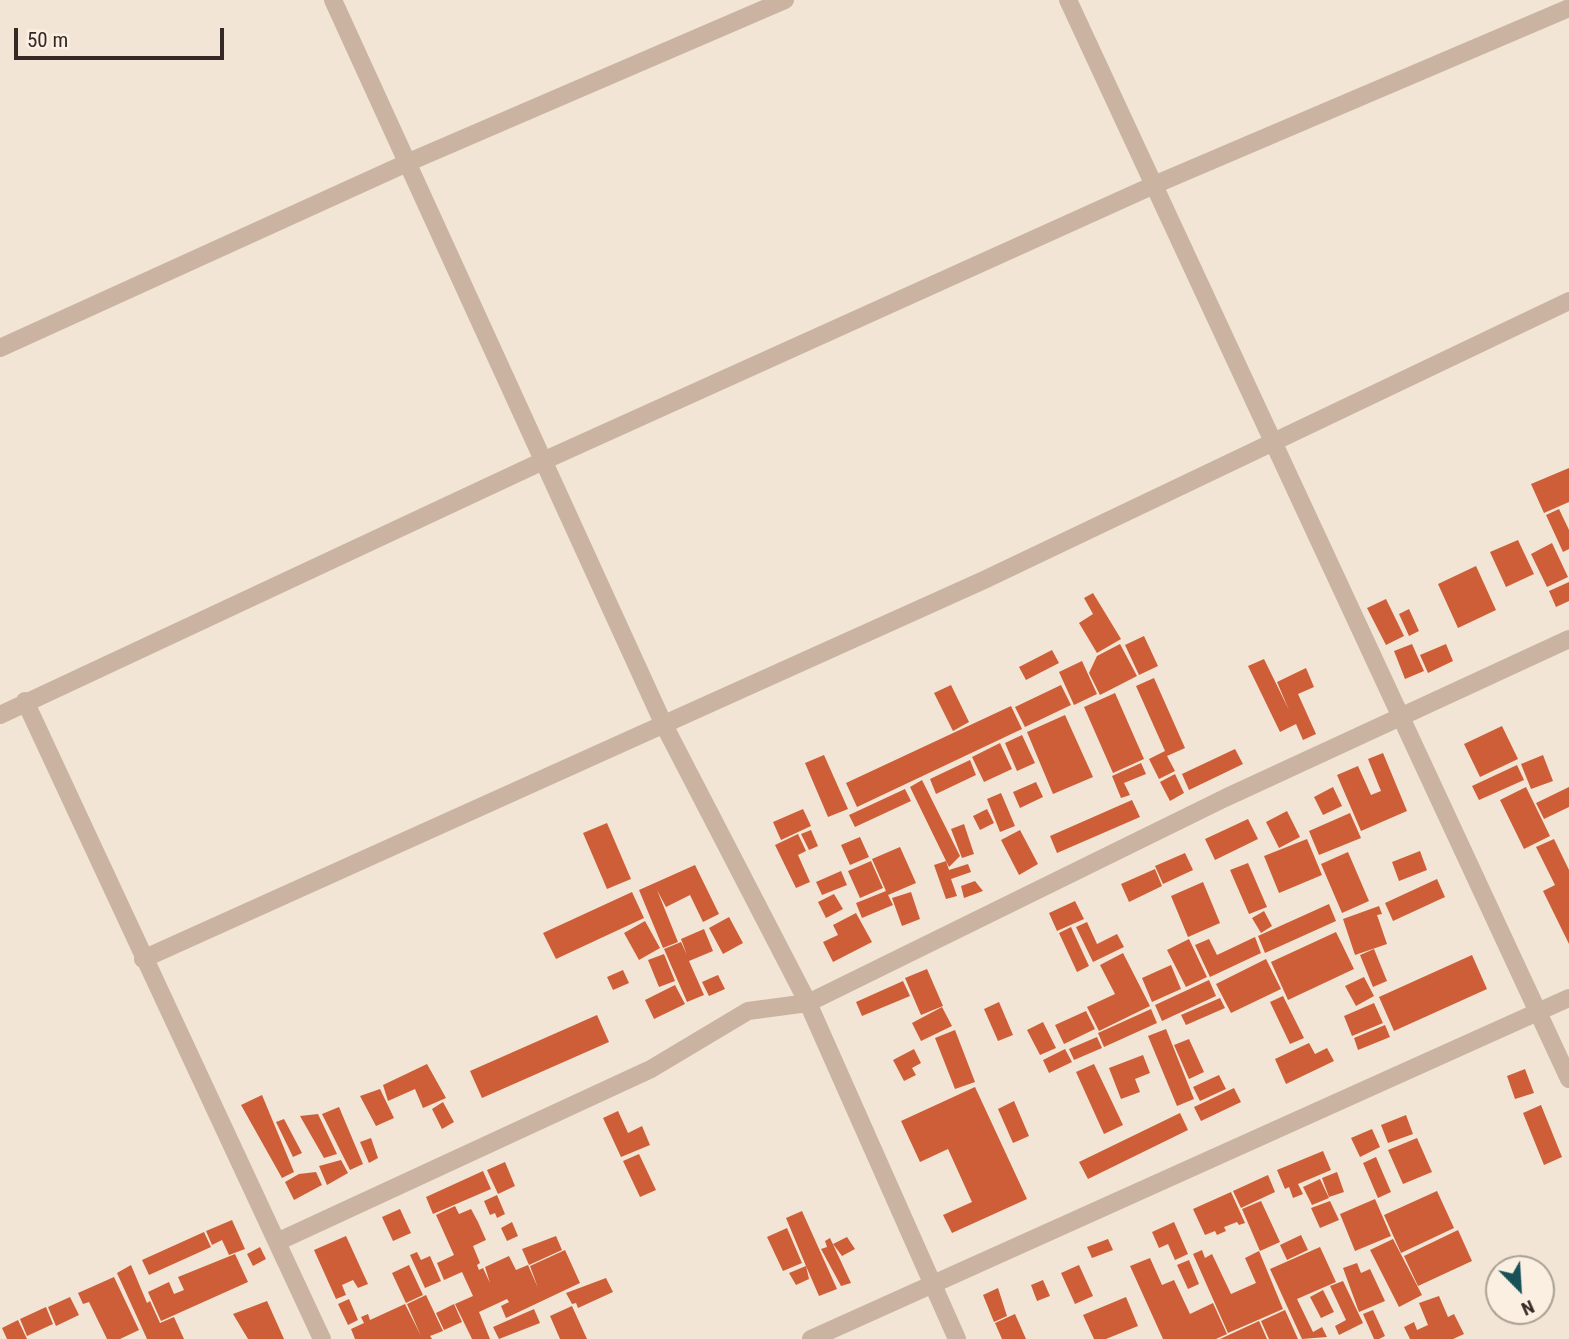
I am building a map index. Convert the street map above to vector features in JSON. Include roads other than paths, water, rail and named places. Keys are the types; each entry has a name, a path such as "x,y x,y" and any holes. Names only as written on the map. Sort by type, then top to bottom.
{"street":[{"path":"333,0 664,725 808,1003 957,1339"},
{"path":"0,348 409,162 785,0"},
{"path":"1068,0 1569,1079"},
{"path":"0,715 543,461 1154,185 1569,8"},
{"path":"142,959 984,580 1569,301"},
{"path":"277,1242 651,1069 748,1011 808,1003 1225,798 1569,639"},
{"path":"26,701 142,959 322,1339"},
{"path":"811,1339 931,1282 1569,998"}]}
